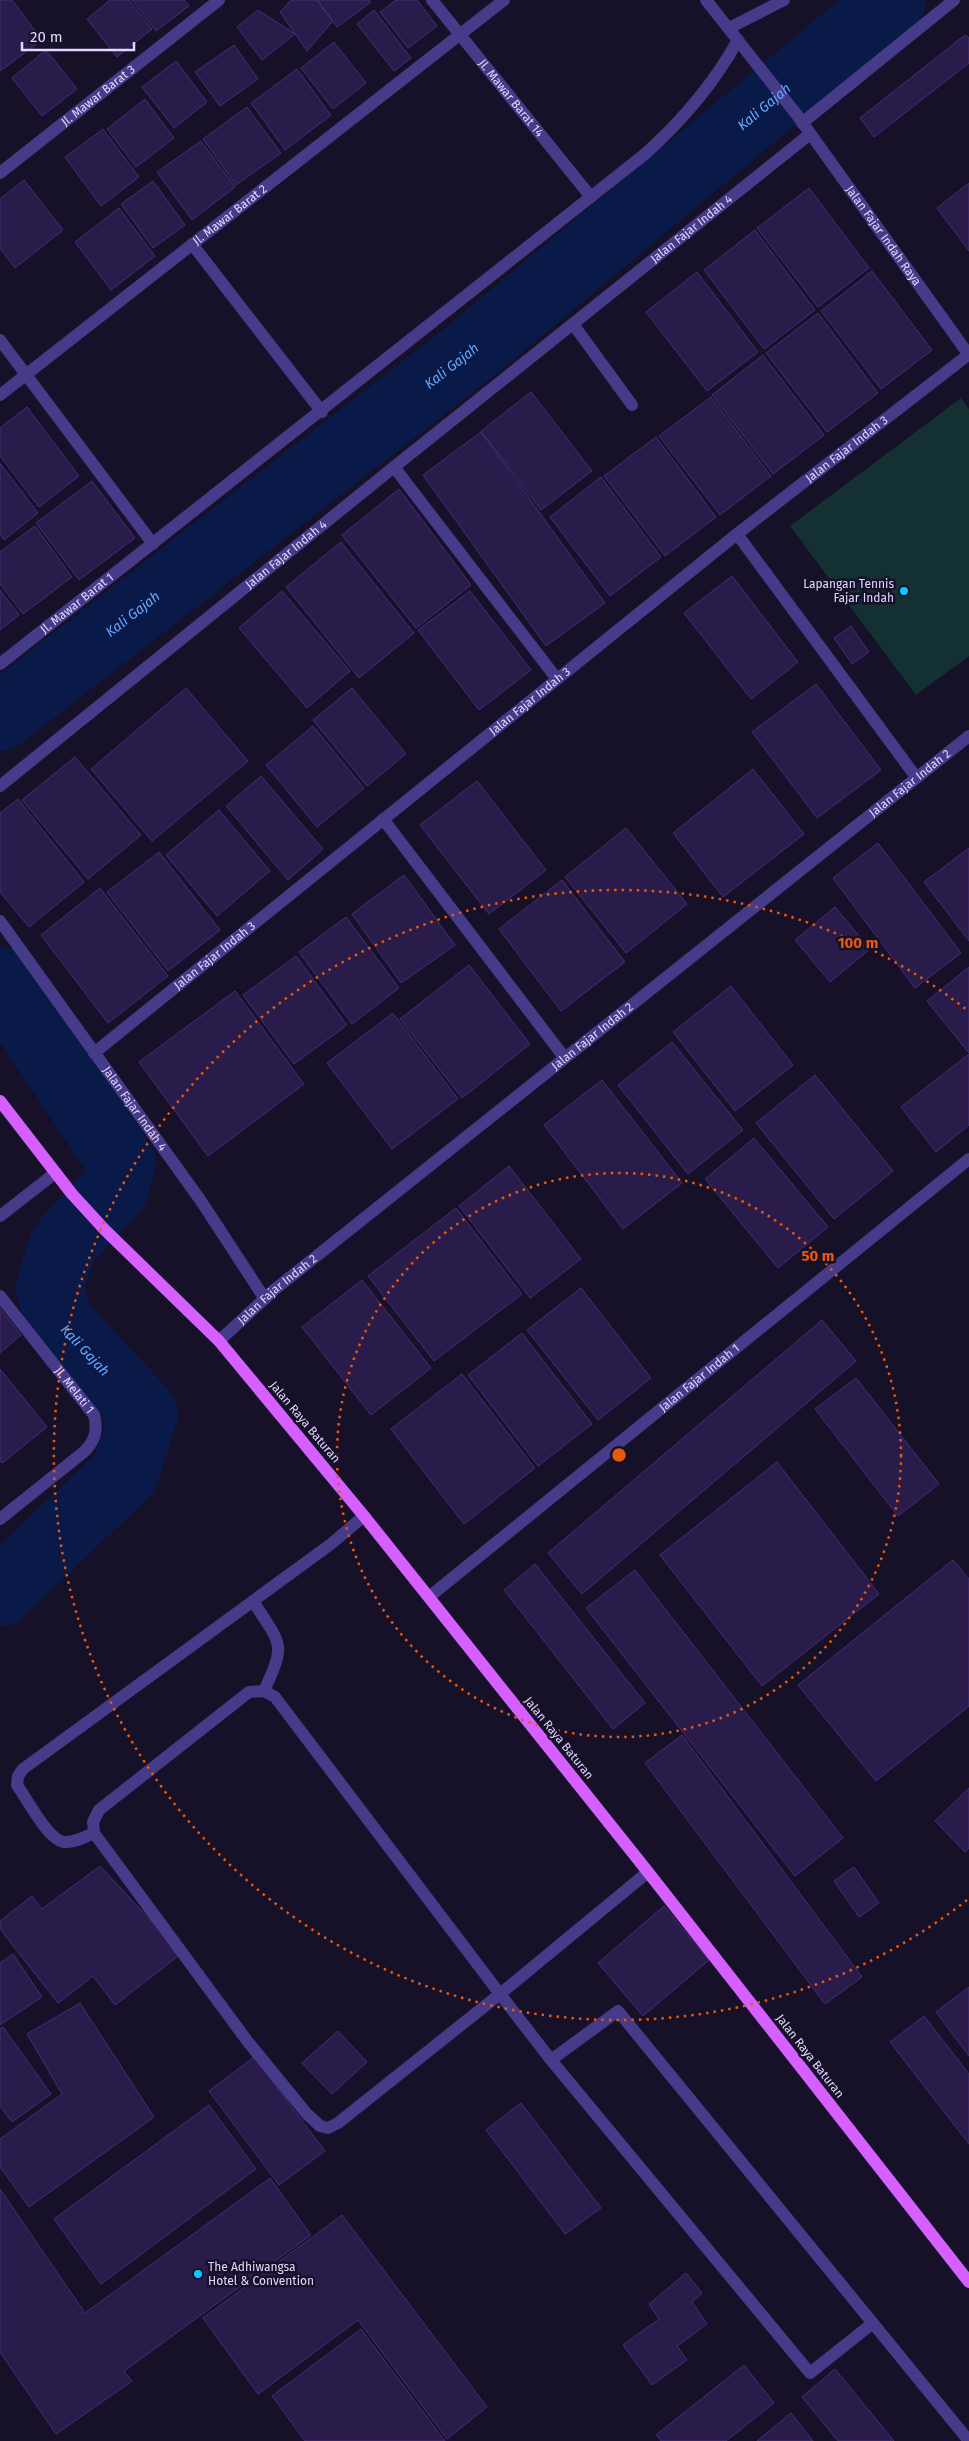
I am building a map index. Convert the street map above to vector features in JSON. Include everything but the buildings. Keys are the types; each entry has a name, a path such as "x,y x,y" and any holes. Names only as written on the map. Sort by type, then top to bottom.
{"main road":[{"name":"Jalan Raya Baturan","path":"0,1101 54,1174 105,1230 220,1341 364,1516 648,1872 969,2282"}],"street":[{"name":"Jl. Mawar Barat 3","path":"0,173 219,0"},
{"name":"Jl. Mawar Barat 14","path":"432,0 591,198"},
{"name":"Jl. Mawar Barat 2","path":"0,394 504,0"},
{"name":"Jalan Fajar Indah Raya","path":"706,0 800,119 969,355"},
{"path":"729,28 784,0"},
{"path":"800,119 954,0"},
{"name":"Jl. Mawar Barat 1","path":"0,664 591,198 679,123 722,69 738,40"},
{"name":"Jalan Fajar Indah 4","path":"0,786 810,134"},
{"path":"192,244 322,412"},
{"path":"573,324 632,405"},
{"path":"0,340 153,544"},
{"name":"Jalan Fajar Indah 3","path":"94,1052 557,678 738,534 969,355"},
{"path":"394,467 557,678"},
{"path":"738,534 916,777"},
{"name":"Jalan Fajar Indah 2","path":"220,1341 265,1299 564,1057 969,736"},
{"path":"383,818 564,1057"},
{"name":"Jalan Fajar Indah 4","path":"0,921 201,1201 265,1299"},
{"name":"Jalan Fajar Indah 1","path":"429,1597 969,1158"},
{"path":"0,1216 54,1174"},
{"name":"Jl. Melati 1","path":"0,1296 94,1415 97,1426 93,1442 85,1451 0,1519"},
{"path":"94,1833 77,1841 65,1842 54,1839 17,1785 18,1776 23,1769 253,1602 364,1516"},
{"path":"253,1602 280,1644 279,1659 264,1691"},
{"path":"648,1872 500,1994 338,2123 328,2128 320,2126 307,2114 248,2042 94,1833 93,1822 98,1810 249,1692 264,1691 275,1697 500,1994 551,2060 810,2372 873,2323"},
{"path":"551,2060 618,2011 969,2441"}],"green space":[{"name":"Lapangan Tennis Fajar Indah","path":"961,398 969,409 969,656 916,695 790,526"}],"waterway":[{"name":"Kali Gajah","path":"0,717 468,353 892,0"},
{"name":"Kali Gajah","path":"0,981 122,1163 115,1189 63,1245 50,1286 59,1322 144,1413 125,1473 0,1592"}],"place":[{"name":"Lapangan Tennis Fajar Indah","path":"904,591"},
{"name":"The Adhiwangsa Hotel & Convention","path":"198,2274"}]}
